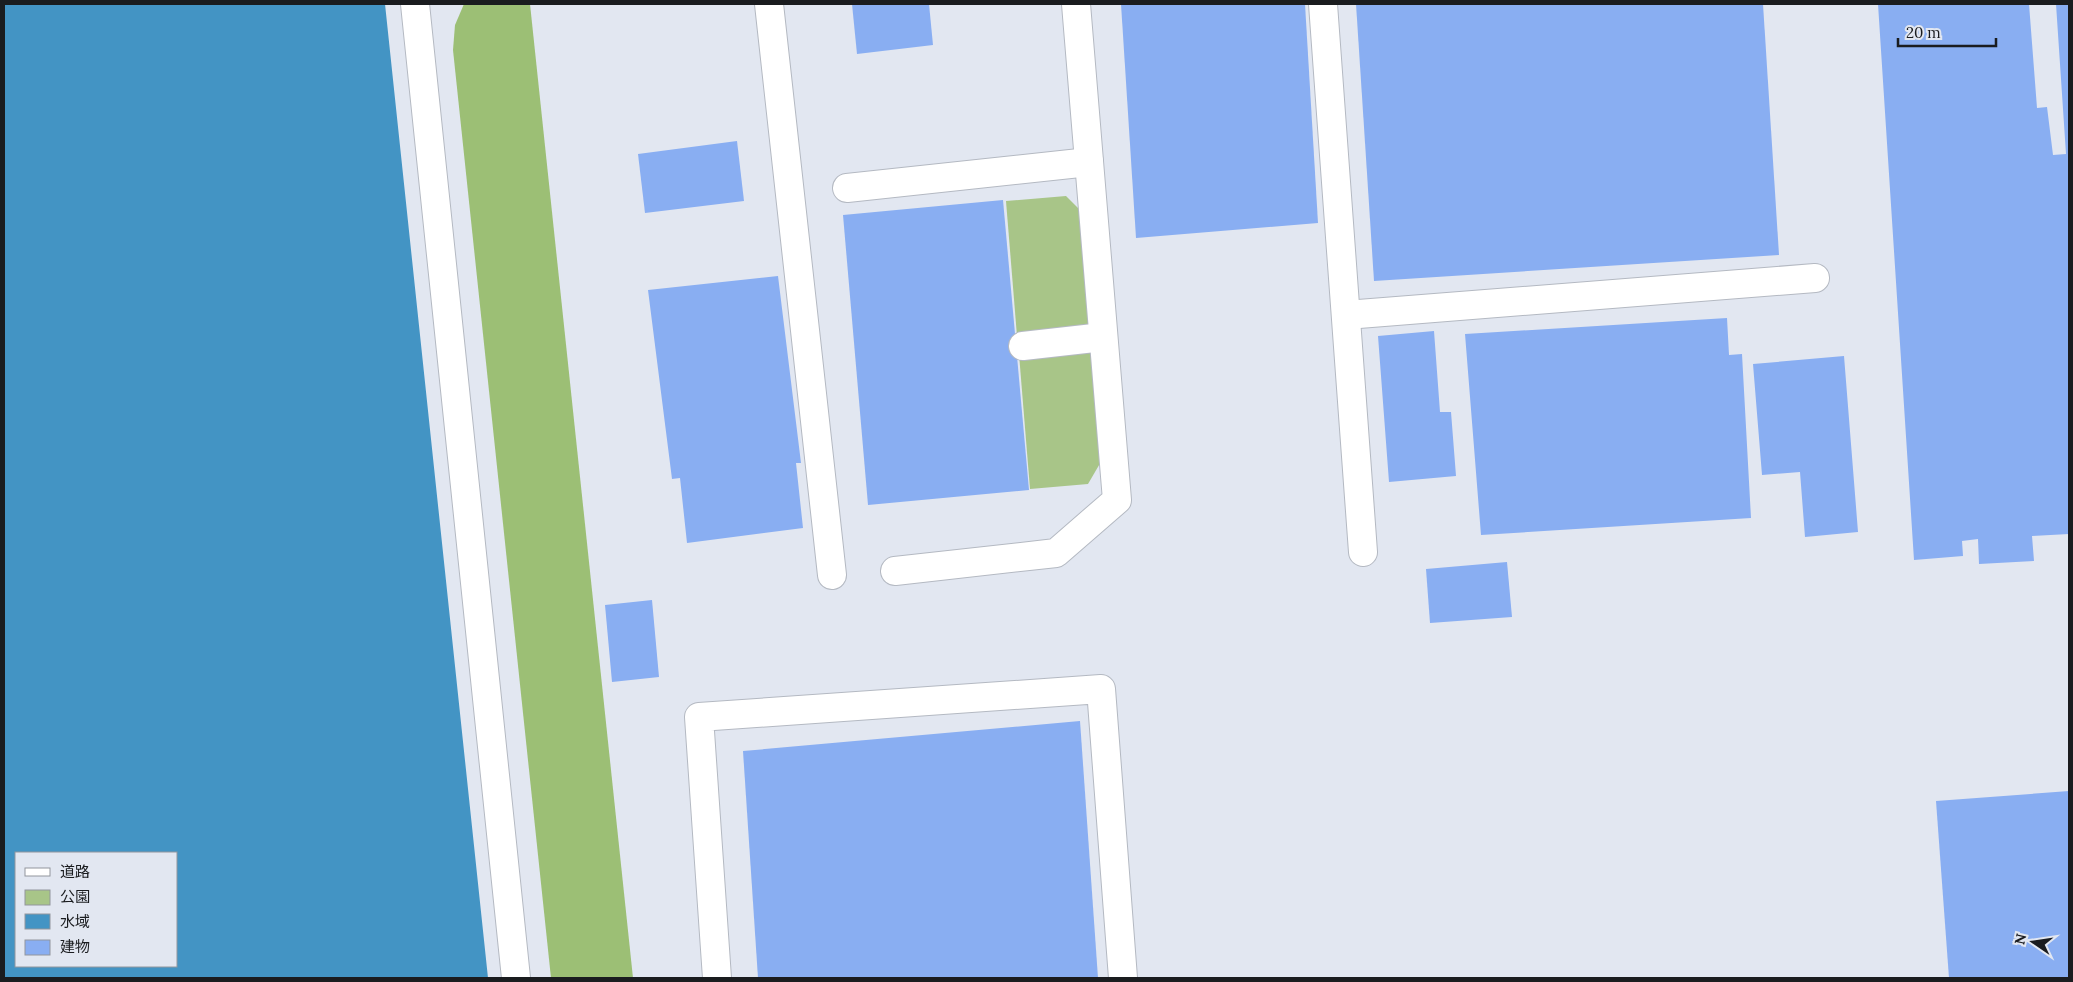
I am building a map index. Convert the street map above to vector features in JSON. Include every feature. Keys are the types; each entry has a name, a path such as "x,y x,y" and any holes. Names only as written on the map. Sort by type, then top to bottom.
{"street":[{"path":"415,4 516,978"},
{"path":"769,4 832,574"},
{"path":"895,571 1056,552 1117,500 1076,4"},
{"path":"1323,4 1363,552"},
{"path":"847,188 1089,162"},
{"path":"1346,315 1815,278"},
{"path":"1023,346 1104,337"},
{"path":"716,978 699,717 1101,689 1123,978"}],"green space":[{"path":"464,4 530,4 633,978 551,978 453,50 455,25"},
{"path":"1066,196 1081,211 1091,330 1017,336 1006,201"},
{"path":"1093,347 1102,460 1088,484 1030,489 1019,354"}],"water":[{"path":"4,4 385,4 488,978 4,978"}],"building":[{"path":"852,4 929,4 933,45 857,54"},
{"path":"1121,4 1305,4 1318,223 1136,238"},
{"path":"1356,4 1763,4 1779,255 1374,281"},
{"path":"1878,4 2029,4 2037,108 2047,107 2053,155 2066,154 2056,4 2069,4 2069,534 2032,536 2034,561 1979,564 1978,539 1962,541 1963,556 1914,560"},
{"path":"737,141 744,201 645,213 638,154"},
{"path":"1003,200 1029,490 868,505 843,215"},
{"path":"778,276 801,463 796,463 803,528 687,543 680,478 672,479 648,290"},
{"path":"1727,318 1729,355 1742,354 1751,518 1481,535 1465,334"},
{"path":"1434,331 1440,412 1451,412 1456,476 1389,482 1378,336"},
{"path":"1844,356 1858,532 1805,537 1800,472 1762,475 1753,364"},
{"path":"1507,562 1512,617 1430,623 1426,569"},
{"path":"652,600 659,677 612,682 605,605"},
{"path":"1080,721 1098,978 758,978 743,751"},
{"path":"2069,791 2069,978 1949,978 1936,801"}]}
